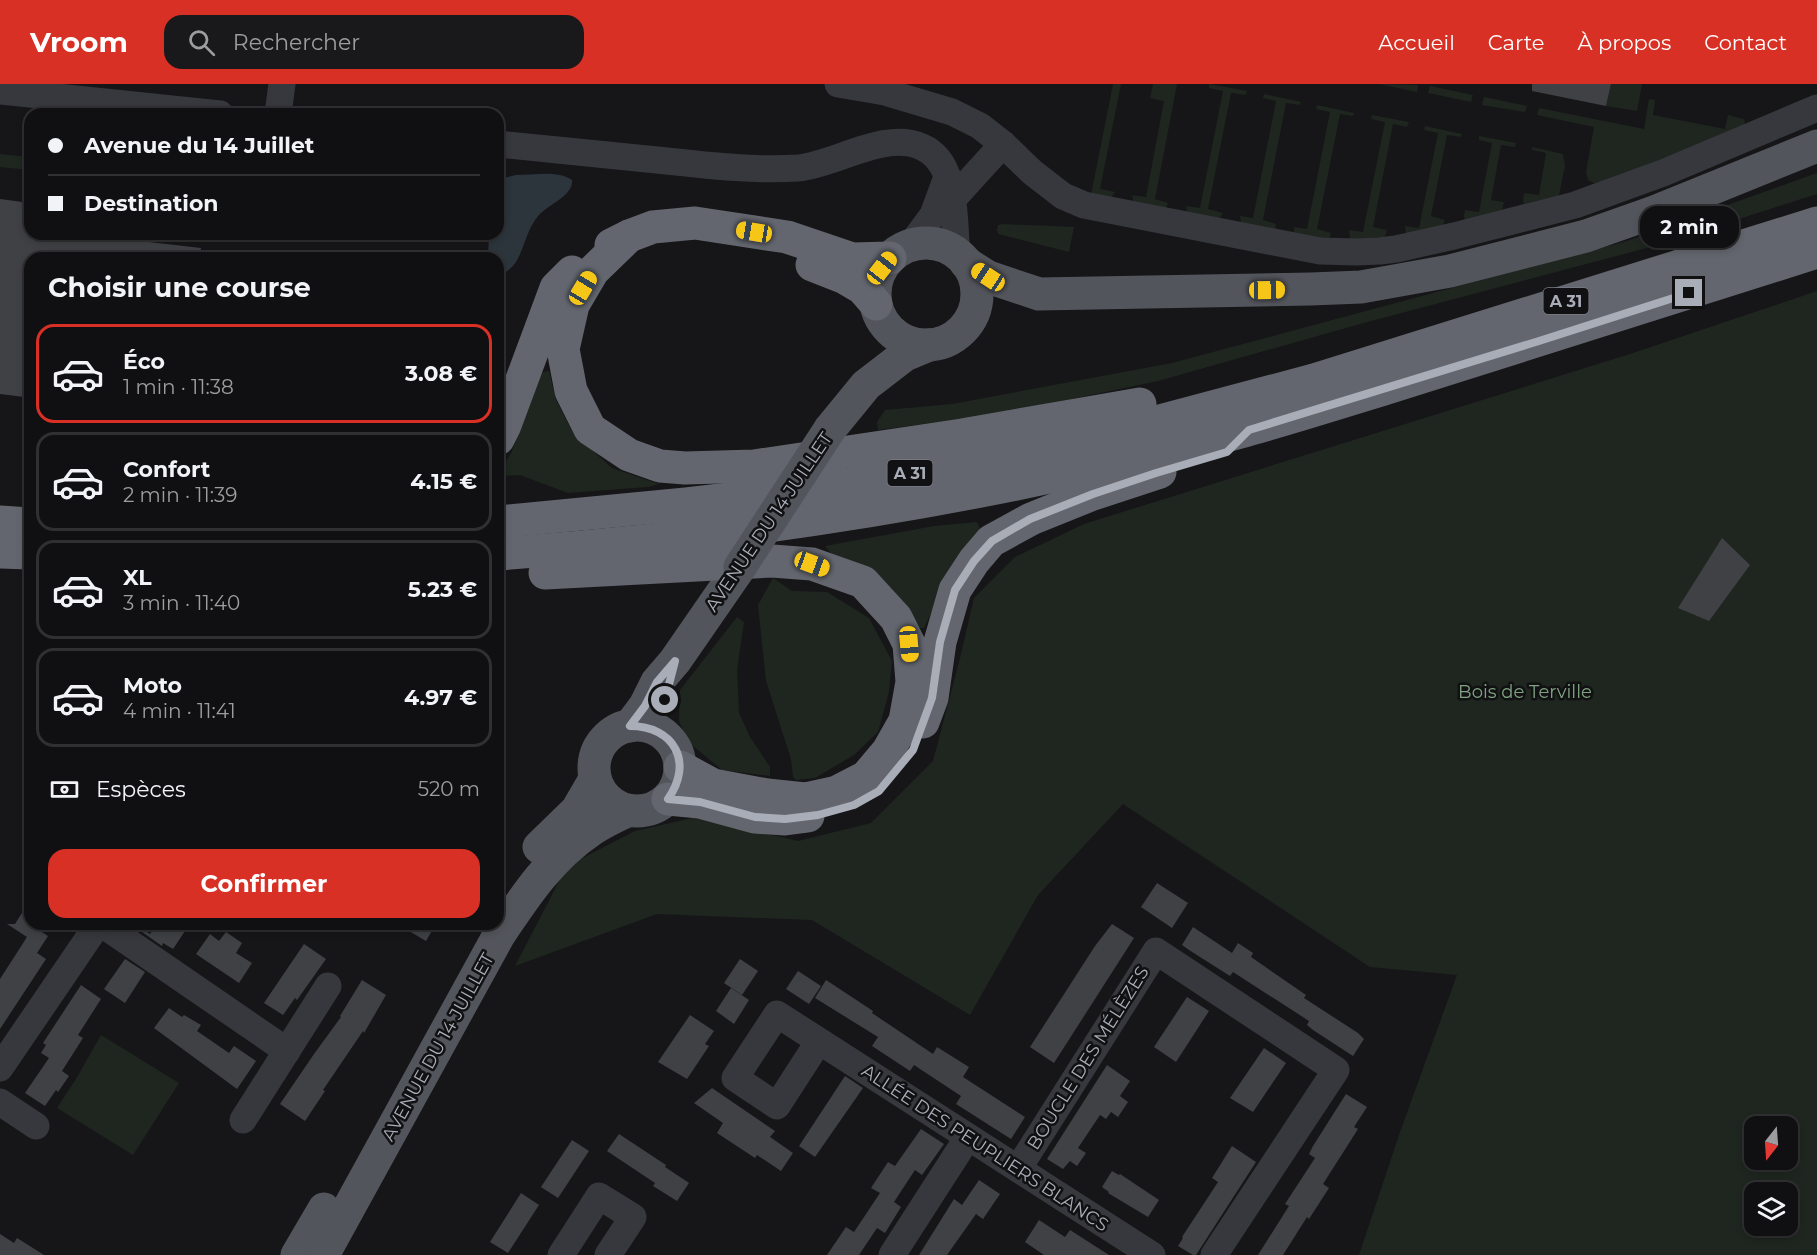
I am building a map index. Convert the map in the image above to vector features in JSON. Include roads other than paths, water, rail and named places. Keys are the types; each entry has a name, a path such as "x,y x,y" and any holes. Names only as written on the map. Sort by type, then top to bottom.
{"highway":[{"path":"504,427 556,288 589,256 629,236 653,227 695,223 787,237 852,259 900,252"},
{"name":"A 31","path":"504,521 686,504 848,485 1145,425 1314,380 1817,223"},
{"path":"737,230 774,251 845,278 862,288 878,309"},
{"path":"629,236 593,271 573,305 563,349 571,391 591,429 629,455 660,466 686,468 754,466 962,435 1139,404 1314,380"},
{"name":"A 31","path":"504,554 700,535 851,514 969,494 1082,470 1249,430 1817,252"},
{"path":"668,799 700,802 755,817 785,819 818,815 854,805 879,791 913,750 932,698 940,642 955,590 974,561 992,541 1030,519 1093,494 1227,452 1249,430"},
{"path":"0,522 24,524"},
{"path":"0,552 24,553"},
{"path":"504,574 772,561 812,564 863,582 896,618 909,644 912,682 905,721 888,751 866,777 837,792 805,799 713,785 680,766"}],"main road":[{"path":"969,321 989,308 1039,294 1361,287 1450,271 1586,236 1653,212 1817,146"},
{"path":"961,259 972,273 976,285 974,309 962,330 941,343 929,345 916,344 900,338 886,326 878,309 875,291 877,279 882,268 900,252 922,244 935,244 947,248 988,277 1039,294"},
{"name":"AVENUE DU 14 JUILLET","path":"866,385 877,341 878,309"},
{"name":"AVENUE DU 14 JUILLET","path":"630,726 645,706 657,682 675,661 740,567 830,429 866,385 905,355 929,345"},
{"name":"AVENUE DU 14 JUILLET","path":"663,735 665,700 675,661"},
{"path":"630,726 653,728 663,735 675,749 680,766 675,789 668,799 656,807 641,812 627,811 606,800 595,780 594,762 602,742 610,734 630,726"},
{"path":"504,894 530,855 577,810 595,780"},
{"name":"AVENUE DU 14 JUILLET","path":"504,929 526,894 560,855 590,831 627,811"},
{"name":"AVENUE DU 14 JUILLET","path":"297,1255 484,930"},
{"name":"AVENUE DU 14 JUILLET","path":"323,1255 503,930"}],"street":[{"path":"279,108 282,84"},
{"path":"838,84 885,92 952,112 980,126 1063,196 1084,205 1320,251 1380,252 1575,205 1663,173 1817,108"},
{"path":"0,91 163,108"},
{"path":"504,145 767,170 804,167 900,141 923,147 943,167 950,188 961,259"},
{"path":"900,252 933,215 950,188 1003,144"},
{"path":"0,1068 96,930"},
{"path":"109,930 287,1051"},
{"name":"BOUCLE DES MÉLÈZES","path":"1018,1169 1156,951 1336,1070 1214,1255"},
{"path":"243,1120 328,986"},
{"name":"ALLÉE DES PEUPLIERS BLANCS","path":"819,1041 1152,1255"},
{"path":"0,1102 36,1126"},
{"path":"892,1255 968,1137"},
{"path":"561,1255 599,1196 633,1217 608,1255"}],"park label":[{"name":"Bois de Terville","path":"1525,692"}]}
